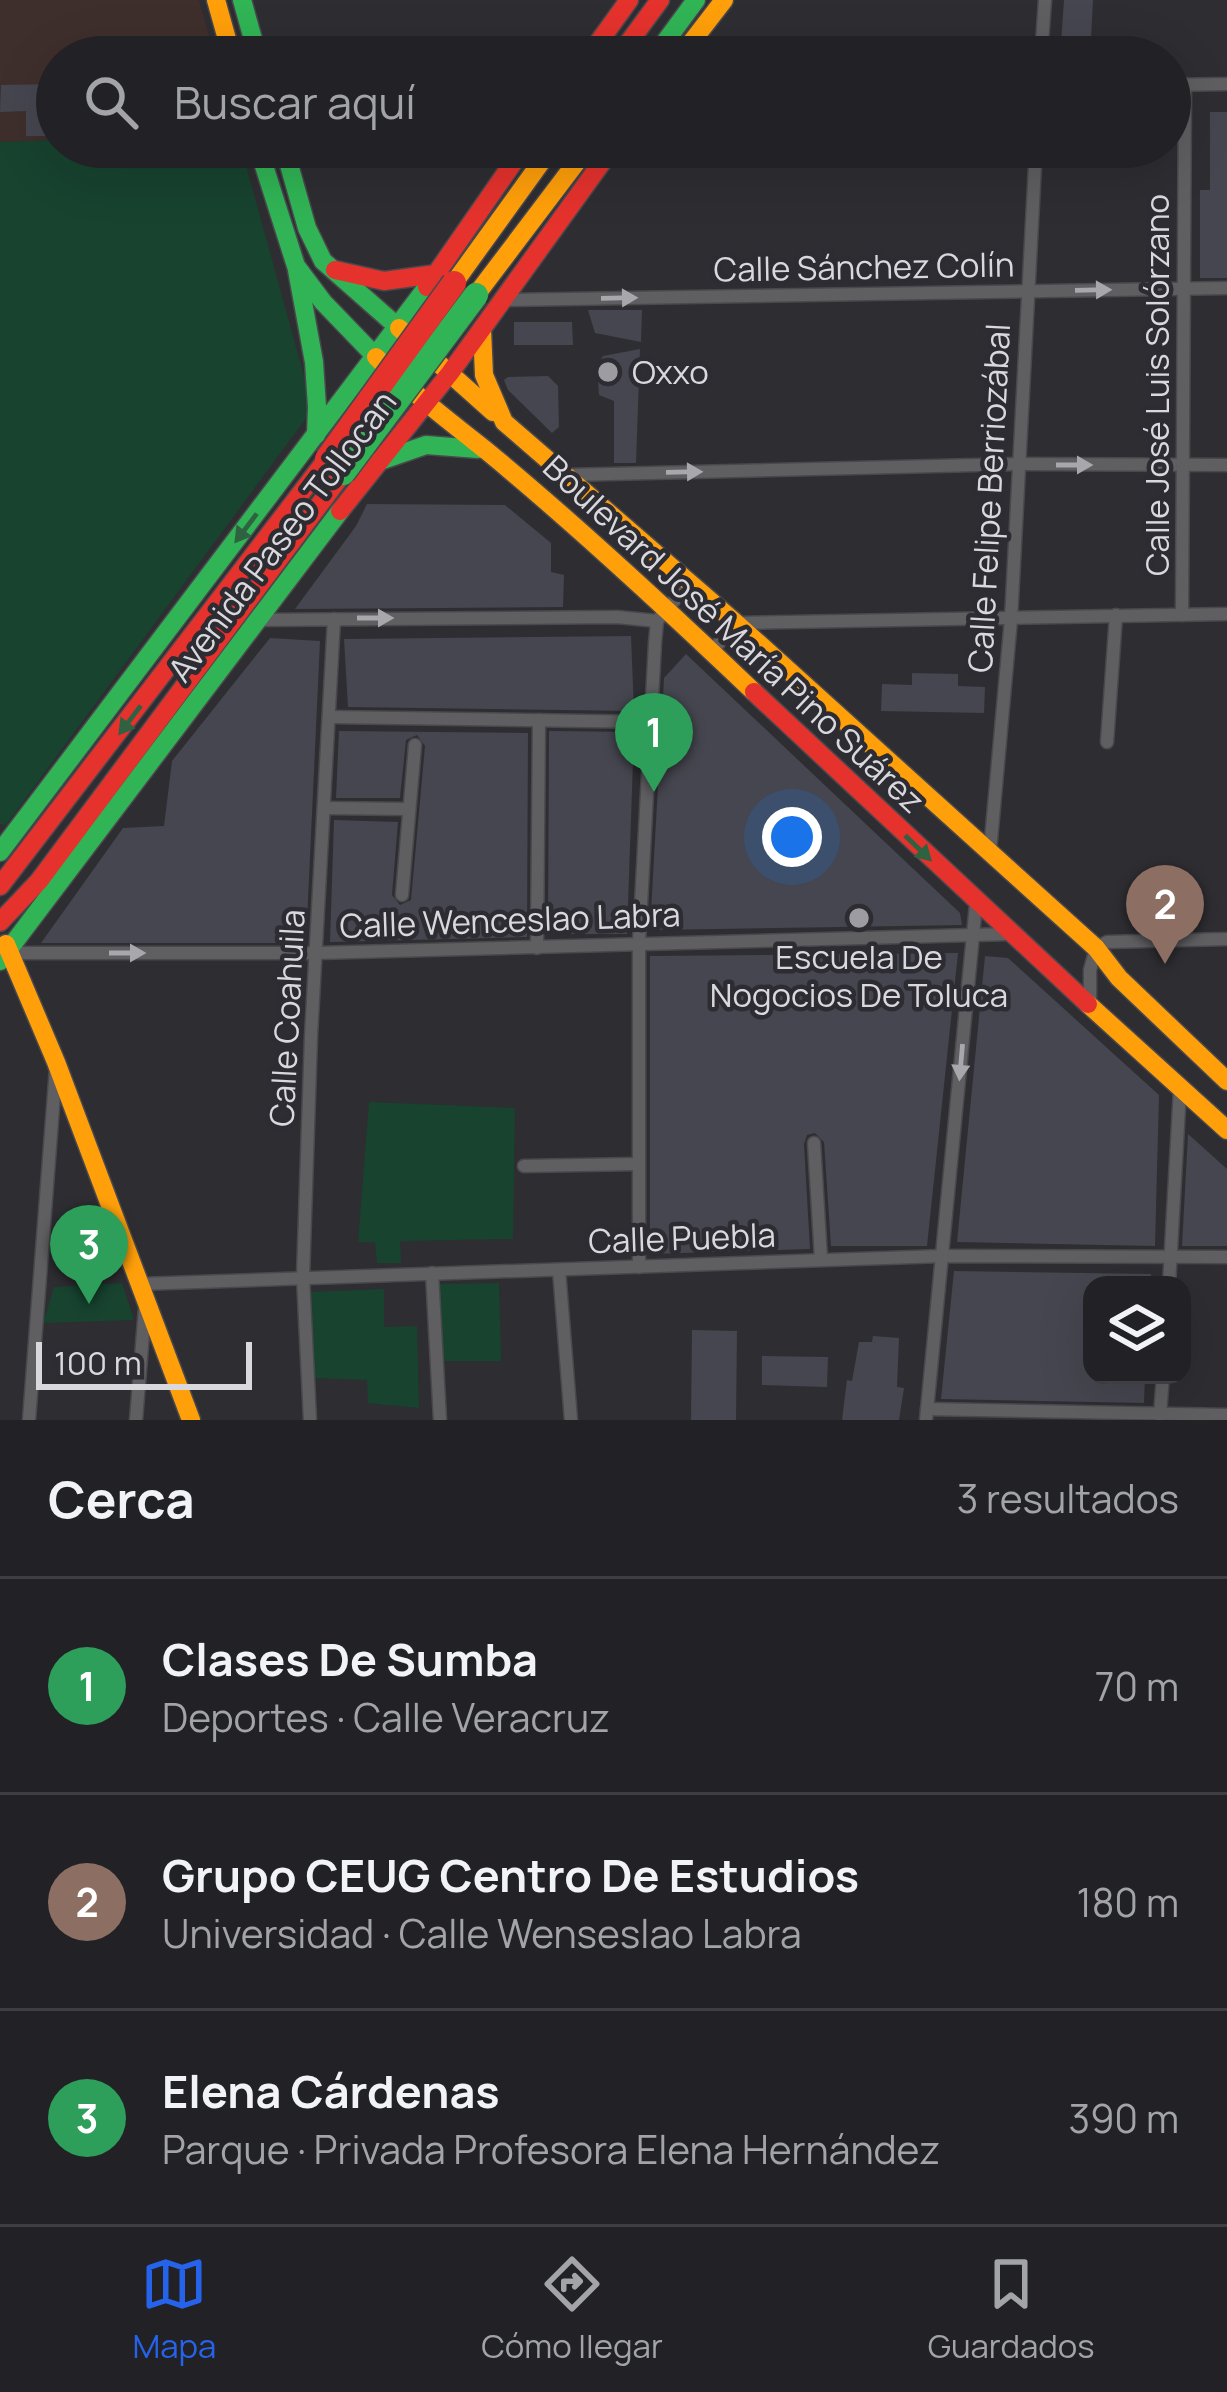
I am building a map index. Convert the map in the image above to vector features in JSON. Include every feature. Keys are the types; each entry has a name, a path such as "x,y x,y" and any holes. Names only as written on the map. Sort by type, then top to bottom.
{"main road":[{"path":"216,0 226,36"},
{"path":"242,0 252,36"},
{"path":"603,36 629,0"},
{"path":"633,36 660,0"},
{"path":"669,36 696,0"},
{"path":"696,36 724,0"},
{"name":"Boulevard José María Pino Suárez","path":"265,168 296,266 323,302 424,405 487,452 662,615 712,651 976,903 1227,1130"},
{"path":"290,168 307,228 331,269 504,422"},
{"name":"Avenida Paseo Tollocan","path":"0,886 335,466 452,279 513,168"},
{"name":"Avenida Paseo Tollocan","path":"452,279 535,168"},
{"name":"Avenida Paseo Tollocan","path":"0,925 19,866 316,435 326,410 399,328 566,168"},
{"name":"Avenida Paseo Tollocan","path":"5,957 450,373 598,168"},
{"path":"296,266 326,410 356,406 377,412 390,428 384,454 428,443 454,443 487,452"},
{"path":"331,269 384,280 452,279"},
{"path":"452,279 438,292 442,308 464,322 491,316 484,375 504,422"},
{"name":"Boulevard José María Pino Suárez","path":"504,422 990,851 1096,948 1119,978 1227,1081"},
{"path":"0,925 5,957 56,1062 191,1420"}],"street":[{"path":"1042,36 1045,0"},
{"path":"1191,84 1227,84"},
{"name":"Calle Felipe Berriozábal","path":"990,851 1011,620 1035,168"},
{"name":"Calle José Luis Solórzano","path":"1180,168 1185,289 1182,615"},
{"name":"Calle Sánchez Colín","path":"491,316 1028,291 1227,288"},
{"path":"567,475 1018,464 1227,465"},
{"path":"639,1267 639,942 650,722 662,615 688,583"},
{"path":"712,651 736,623 1227,614"},
{"path":"258,620 662,615"},
{"path":"1107,742 1116,615"},
{"name":"Calle Coahuila","path":"310,1420 303,1277 334,619"},
{"path":"331,717 650,722"},
{"path":"537,948 539,720"},
{"path":"402,895 415,745"},
{"path":"325,808 409,809"},
{"path":"976,903 927,1414 1227,1415"},
{"name":"Calle Wenceslao Labra","path":"5,957 1011,934"},
{"path":"1090,1005 1090,970 1096,948 1107,942 1227,939"},
{"path":"29,1420 56,1062"},
{"path":"1170,1276 1180,1085"},
{"path":"814,1143 821,1259"},
{"path":"524,1166 638,1164"},
{"name":"Calle Puebla","path":"143,1292 303,1277 821,1259 1227,1257"},
{"path":"559,1270 571,1420"},
{"path":"432,1273 440,1420"},
{"path":"136,1420 143,1292"},
{"path":"1160,1414 1162,1384"}],"shaded area":[{"path":"0,0 199,0 209,36 36,36 36,141 0,142"}],"green space":[{"path":"36,141 36,168 247,168 307,387 307,417 6,825 0,824 0,142"},
{"path":"369,1102 515,1108 513,1239 400,1241 401,1263 377,1263 375,1242 358,1242"},
{"path":"122,1283 134,1320 43,1323 54,1287"},
{"path":"499,1283 501,1361 444,1361 437,1284"},
{"path":"384,1289 384,1327 417,1326 419,1408 368,1403 367,1380 314,1378 309,1292"}],"building":[{"path":"1064,0 1093,0 1091,36 1061,36"},
{"path":"36,84 36,136 26,136 26,111 0,112 1,85"},
{"path":"1210,112 1227,112 1227,278 1200,278 1200,190 1210,190"},
{"path":"588,310 642,310 641,342 595,333"},
{"path":"514,322 572,322 573,345 514,345"},
{"path":"640,349 636,463 614,463 614,401 599,395 597,366 603,356"},
{"path":"548,376 558,386 559,427 552,433 508,390 504,380"},
{"path":"367,504 505,505 551,543 551,572 564,575 563,607 295,609"},
{"path":"631,636 634,711 348,707 344,639"},
{"path":"270,638 320,641 306,943 41,943 123,828 164,826 172,761"},
{"path":"686,654 960,913 962,925 650,930 664,678"},
{"path":"912,673 958,674 958,686 985,687 984,713 881,711 882,684 912,685"},
{"path":"339,731 528,733 527,937 330,942 334,820 398,822 392,895 400,905 411,900 425,746 417,735 406,740 400,798 336,798"},
{"path":"549,731 634,732 627,934 548,934"},
{"path":"958,953 927,1246 831,1246 824,1142 815,1133 807,1135 804,1144 810,1249 650,1254 650,956"},
{"path":"985,956 1008,958 1159,1095 1155,1246 957,1242"},
{"path":"1188,1134 1227,1169 1227,1246 1182,1246"},
{"path":"954,1271 1151,1274 1083,1276 1083,1384 1145,1384 1144,1403 941,1399"},
{"path":"692,1330 737,1331 736,1420 691,1420"},
{"path":"873,1336 899,1338 897,1387 904,1388 899,1420 842,1420 847,1380 852,1381 859,1342 872,1342"},
{"path":"762,1356 828,1357 827,1387 762,1385"}],"traffic: fast":[{"path":"242,0 252,36"},
{"path":"669,36 696,0"},
{"path":"265,168 296,266 376,357"},
{"path":"290,168 307,228 323,261 399,328"},
{"path":"297,270 317,407"},
{"path":"0,852 427,287"},
{"path":"343,473 476,295"},
{"path":"316,435 317,407"},
{"path":"377,462 426,445 478,449"},
{"path":"0,961 340,511"}],"traffic: slow":[{"path":"216,0 226,36"},
{"path":"696,36 724,0"},
{"path":"454,283 537,168"},
{"path":"476,295 572,168"},
{"path":"399,328 493,412"},
{"path":"482,329 484,375 504,422 736,623 1096,948 1119,978 1227,1081"},
{"path":"376,357 590,540 754,692"},
{"path":"6,944 56,1062 191,1420"},
{"path":"1088,1004 1227,1130"}],"traffic: jam":[{"path":"603,36 629,0"},
{"path":"633,36 660,0"},
{"path":"427,287 509,168"},
{"path":"340,511 450,373 598,168"},
{"path":"335,270 384,281 436,274"},
{"path":"327,459 454,283"},
{"path":"0,886 327,459"},
{"path":"0,922 39,881 343,473"},
{"path":"754,692 1088,1004"}],"place":[{"name":"Oxxo","path":"608,372"},
{"name":"Clases De Sumba","path":"654,792"},
{"name":"Escuela De Nogocios De Toluca","path":"859,918"},
{"name":"Grupo CEUG Centro De Estudios","path":"1165,964"},
{"name":"Elena Cárdenas","path":"89,1304"}]}
